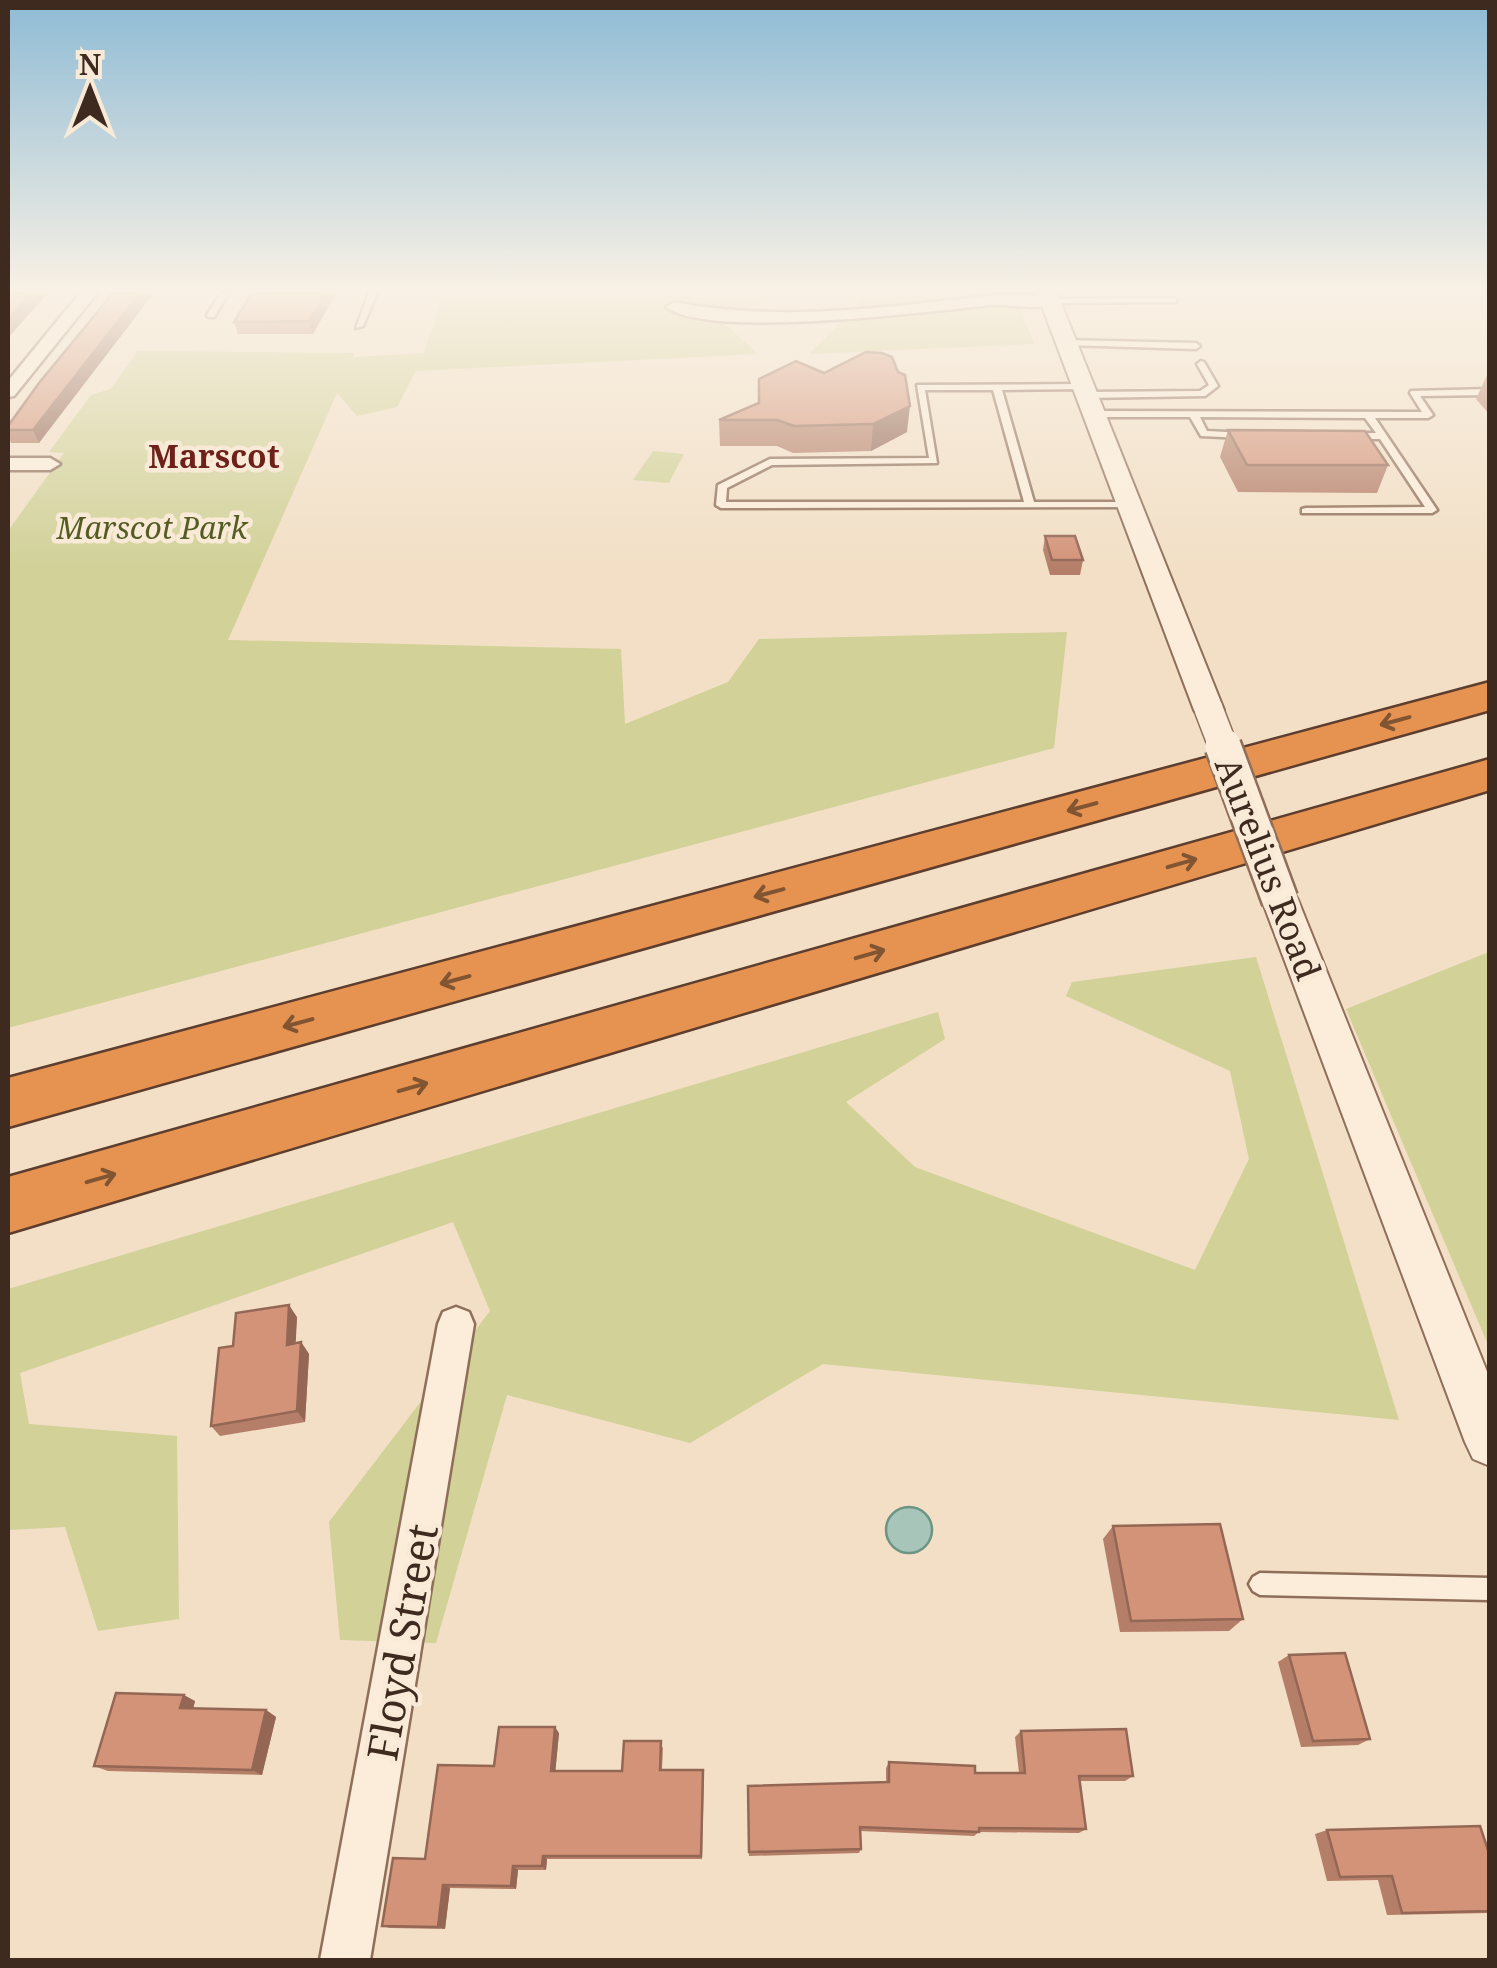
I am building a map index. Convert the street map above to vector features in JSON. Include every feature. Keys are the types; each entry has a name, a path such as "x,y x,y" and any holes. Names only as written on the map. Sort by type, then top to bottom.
{"highway":[{"path":"8,1103 1490,696"},
{"path":"8,1206 1490,774"}],"street":[{"name":"Aurelius Road","path":"1083,385 1490,1442"},
{"path":"8,464 50,464"},
{"name":"Floyd Street","path":"346,1960 456,1324"}],"lane":[{"path":"1088,399 1202,394 1213,385"},
{"path":"1130,505 721,504 722,487 770,462 934,461 920,388 997,388 1194,414 1428,415 1414,393 1490,392"},
{"path":"997,388 1030,505"},
{"path":"1194,414 1204,434 1248,435"},
{"path":"1306,511 1432,510 1368,415"},
{"path":"1345,436 1383,436"},
{"path":"1260,1584 1490,1588"}],"green space":[{"name":"Marscot Park","path":"114,385 409,385 397,407 357,416 337,393 228,640 621,649 625,724 728,682 759,639 1067,632 1054,748 8,1028 8,531 64,453 49,452 91,395"},
{"path":"653,451 684,454 669,483 633,480"},
{"path":"1489,952 1489,1347 1346,1009"},
{"path":"1256,957 1399,1420 823,1364 690,1443 507,1395 436,1643 340,1640 329,1522 490,1311 453,1222 20,1373 29,1424 177,1436 179,1619 98,1631 65,1527 8,1530 8,1289 938,1012 945,1039 846,1102 915,1167 1195,1270 1249,1159 1230,1071 1066,996 1072,982"}],"shaded area":[{"path":"909,1507 925,1514 932,1530 925,1546 909,1553 893,1546 886,1530 893,1514"}],"building":[{"path":"38,385 68,385 33,430 8,430"},
{"path":"759,385 907,385 910,406 873,424 794,426 777,420 719,420 759,403"},
{"path":"1228,430 1365,431 1388,465 1247,465"},
{"path":"1045,536 1075,536 1083,560 1052,560"},
{"path":"289,1305 287,1345 301,1342 297,1411 211,1426 219,1348 233,1346 236,1313"},
{"path":"1220,1524 1243,1619 1131,1621 1113,1526"},
{"path":"1345,1653 1370,1739 1313,1741 1289,1655"},
{"path":"116,1693 184,1695 180,1708 266,1710 252,1770 94,1766"},
{"path":"499,1727 555,1727 551,1771 622,1771 624,1741 661,1741 660,1770 703,1770 701,1856 543,1856 542,1866 513,1866 511,1886 443,1885 438,1927 382,1926 393,1858 425,1859 438,1765 494,1766"},
{"path":"1126,1729 1133,1776 1079,1776 1086,1829 979,1828 979,1832 860,1827 861,1849 749,1852 748,1786 889,1782 889,1762 975,1766 975,1773 1025,1773 1021,1731"},
{"path":"1480,1826 1490,1856 1490,1911 1402,1913 1392,1876 1340,1877 1327,1830"}],"district":[{"name":"Marscot","path":"214,455"}]}
